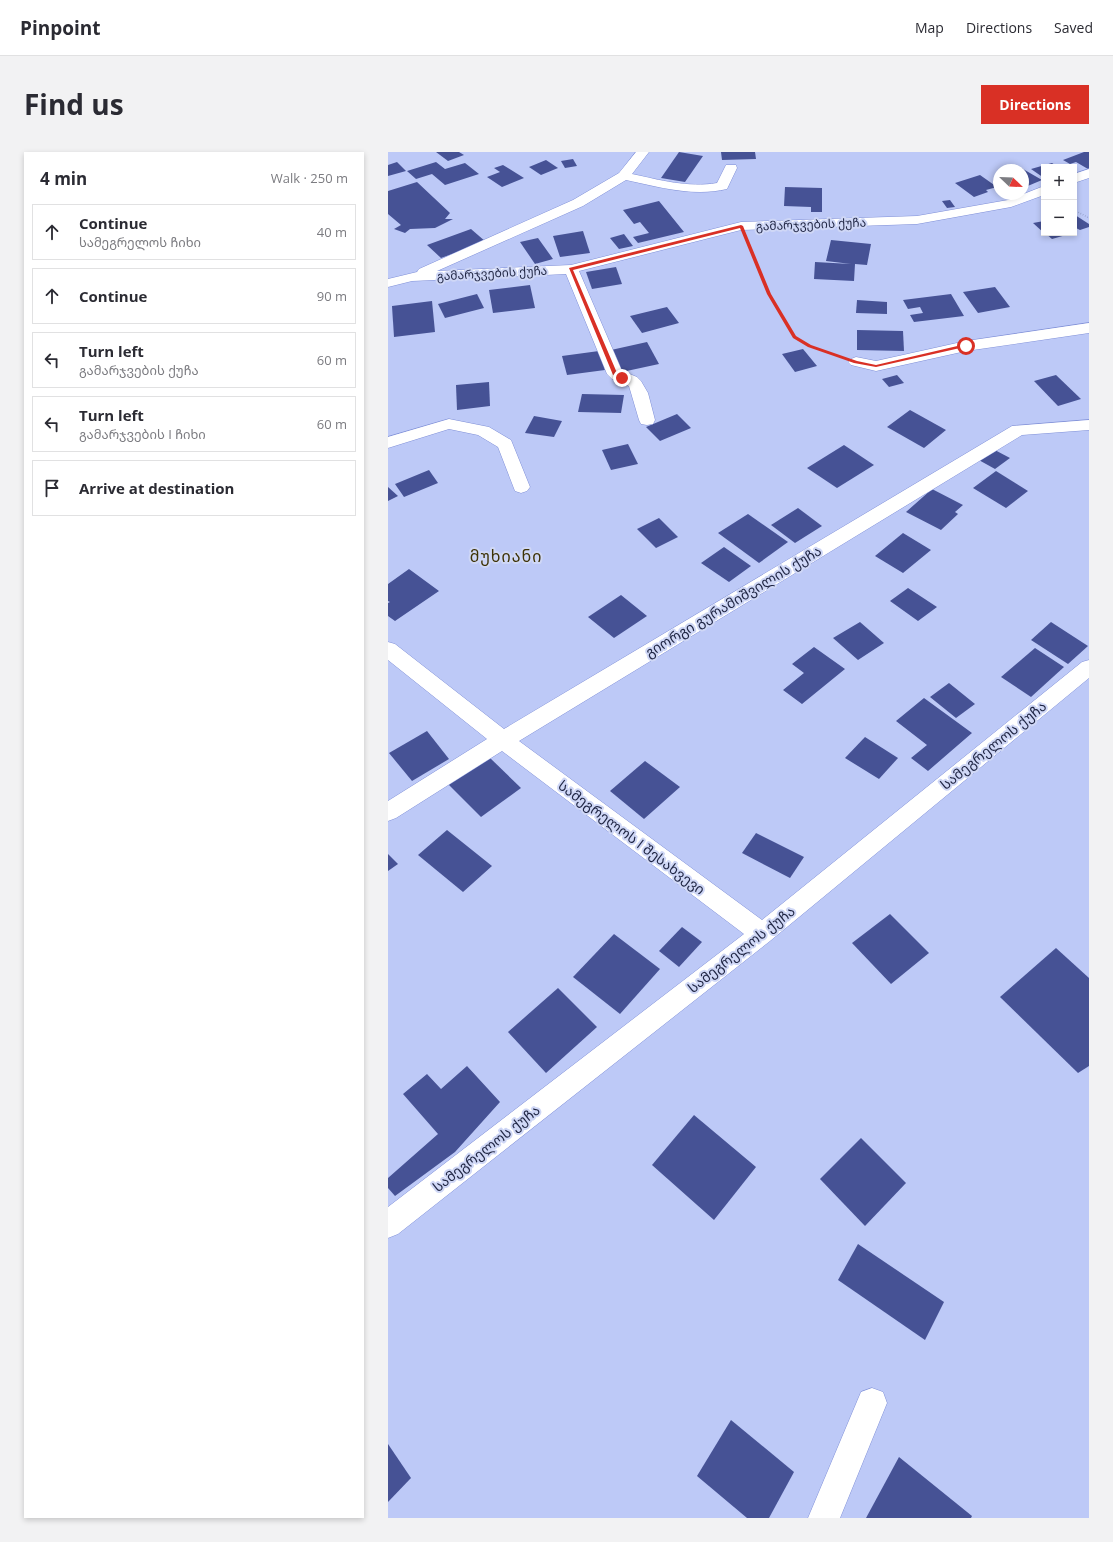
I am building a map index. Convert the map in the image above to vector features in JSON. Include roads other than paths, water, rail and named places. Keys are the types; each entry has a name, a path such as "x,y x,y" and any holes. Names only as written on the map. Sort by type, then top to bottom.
{"street":[{"path":"412,278 578,203 624,176 643,152"},
{"path":"624,176 692,189 712,189 722,186 731,168"},
{"path":"1077,178 1089,173"},
{"name":"გამარჯვების ქუჩა","path":"388,283 412,278 571,269 741,226 917,220 1011,203 1041,191"},
{"path":"571,269 615,374 632,381 638,387 647,420"},
{"path":"856,362 876,366 966,346 1089,328"},
{"path":"388,443 409,435 449,424 483,431 505,444 521,487"},
{"name":"გიორგი გურამიშვილის ქუჩა","path":"388,812 503,740 1018,430 1089,425"},
{"name":"სამეგრელოს I შესახვევი","path":"388,648 503,740 762,934"},
{"name":"სამეგრელოს ქუჩა","path":"388,1224 762,934 1089,667"},
{"path":"824,1518 872,1403"}],"district":[{"name":"მუხიანი","path":"506,556"}]}
